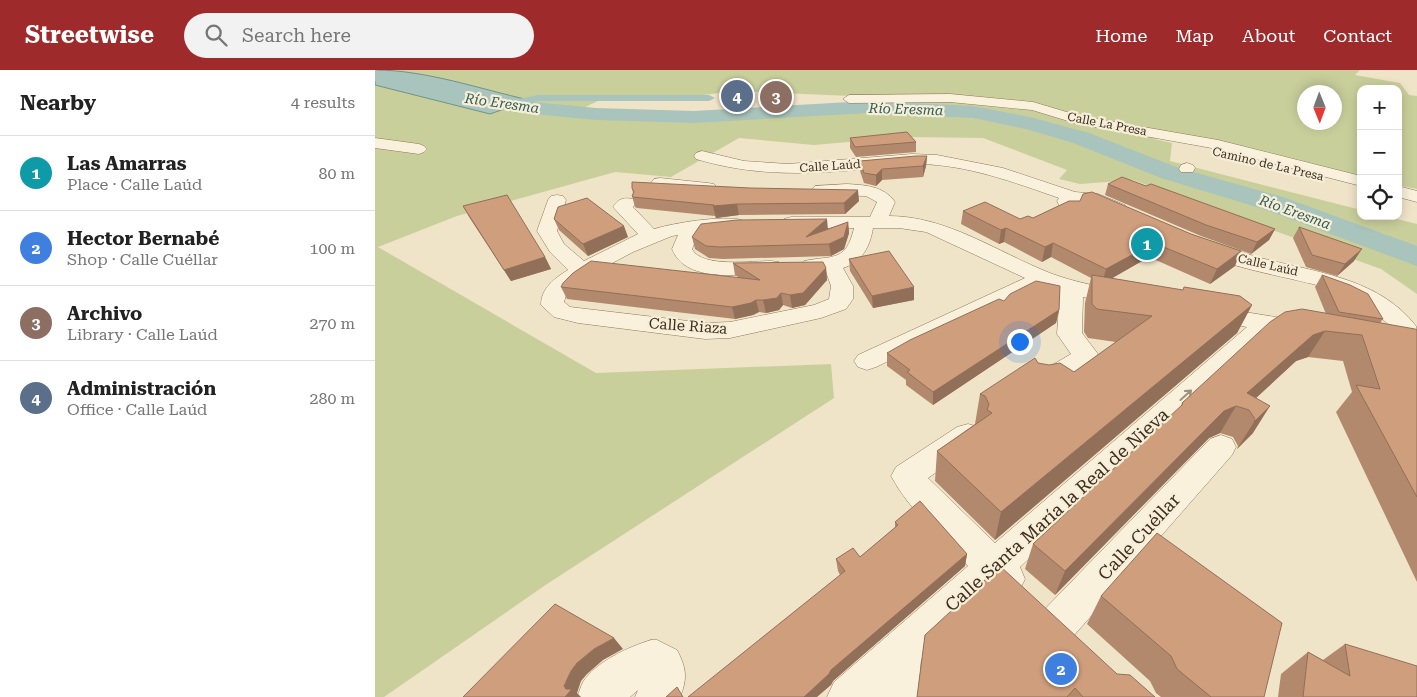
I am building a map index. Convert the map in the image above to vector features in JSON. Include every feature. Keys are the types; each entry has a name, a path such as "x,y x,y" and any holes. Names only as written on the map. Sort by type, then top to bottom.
{"street":[{"name":"Calle La Presa","path":"849,99 950,98 1033,106 1078,120 1218,145 1357,180"},
{"path":"375,143 419,148"},
{"name":"Camino de La Presa","path":"1189,165 1185,154 1193,150 1204,150 1357,184"},
{"name":"Calle Laúd","path":"703,156 721,163 766,168 807,168 917,159 959,163 1008,176 1072,203 1091,198 1137,217"},
{"path":"659,183 724,190"},
{"path":"691,228 682,249 682,254 685,258 698,265 723,267 831,265 849,259 857,251 870,222 883,211 886,202 885,198 875,192 800,190"},
{"path":"1402,193 1417,197"},
{"path":"557,200 547,231 548,236 583,271"},
{"path":"627,203 622,207 651,236"},
{"name":"Calle Riaza","path":"836,273 842,286 842,294 838,304 830,308 721,331 578,316 557,309 553,305 552,299 569,279 628,246 661,232 763,223 899,222 931,227 1043,278 1072,287 1139,302"},
{"name":"Calle Laúd","path":"1181,236 1236,258 1319,277 1367,297 1385,308 1408,331 1415,348"},
{"path":"867,361 1043,278"},
{"path":"1041,384 1080,361 1085,354 1069,334 1072,287"},
{"path":"1192,311 1332,334"},
{"name":"Calle Santa María la Real de Nieva","path":"849,697 1266,323"},
{"path":"1385,343 1415,348"},
{"name":"Calle Cuéllar","path":"968,435 907,476 927,500 993,567 1070,639 1221,447"},
{"path":"896,697 901,650"},
{"path":"599,697 630,670 651,661 664,665 666,671 663,686 657,697"}],"green space":[{"path":"375,70 1360,70 1355,75 1400,83 1402,85 1357,85 1357,175 1196,138 1154,139 1172,143 1170,161 1357,209 1357,220 1401,220 1417,224 1417,294 1381,269 1133,180 1080,184 1059,179 1067,170 983,138 906,137 814,145 739,138 671,177 615,172 457,216 378,247 596,373 831,364 834,398 547,584 384,697 375,697","holes":["736,91 851,96 848,103 705,114 654,115 579,110 600,100 695,96"]},
{"path":"1402,86 1409,95 1417,96 1417,189 1402,186"}],"water":[{"path":"375,70 414,73 529,100 490,114 375,85"}],"building":[{"path":"907,132 916,142 855,147 850,138"},
{"path":"927,156 923,166 882,169 876,175 864,173 860,161"},
{"path":"1122,177 1146,186 1151,184 1275,229 1257,242 1206,225 1108,184"},
{"path":"632,182 750,188 858,190 844,203 713,206 633,197"},
{"path":"1092,192 1191,234 1241,251 1217,269 1154,243 1106,269 1053,243 1045,247 1006,228 1001,230 963,211 985,202 1020,219 1028,216 1033,218 1069,201 1080,201 1083,194"},
{"path":"507,195 545,257 504,270 463,206"},
{"path":"587,198 624,226 583,244 554,219 558,207"},
{"path":"827,219 806,237 848,222 844,237 829,244 720,247 706,246 692,237 701,224 737,220"},
{"path":"1299,227 1362,249 1345,264 1312,255"},
{"path":"889,251 914,287 872,296 849,259"},
{"path":"591,261 760,280 733,263 823,262 826,268 803,293 790,295 781,293 777,298 756,300 732,307 561,287 573,273"},
{"path":"1092,275 1183,290 1184,287 1240,296 1252,305 1001,512 937,451 992,413 987,410 989,404 985,396 980,394 1035,358 1038,363 1049,365 1060,363 1074,372 1152,316 1097,309 1092,304"},
{"path":"1322,275 1368,294 1383,319 1339,312"},
{"path":"1036,281 1060,286 1059,310 933,392 907,372 910,370 887,353 910,340 999,299 1004,301 1010,294"},
{"path":"1302,309 1417,330 1417,497 1356,385 1380,389 1362,335 1325,331 1313,335 1247,393 1270,406 1254,422 1255,419 1249,410 1236,406 1224,411 1065,571 1033,544 1270,322 1285,312"},
{"path":"920,501 967,554 831,670 804,697 688,697 845,571 836,559 853,548 860,557 898,525 895,522"},
{"path":"1157,533 1282,623 1264,697 1211,697 1177,669 1171,656 1101,596"},
{"path":"1000,566 1117,674 1130,675 1155,697 1083,697 1075,688 1067,697 917,697 925,635"},
{"path":"555,604 614,638 594,649 577,663 564,686 566,689 572,689 565,697 463,697"},
{"path":"1345,644 1417,666 1417,697 1303,697 1308,652 1350,676"},
{"path":"677,687 683,697 666,697"}],"waterway":[{"name":"Río Eresma","path":"375,75 412,86 513,106 596,114 694,117 867,107 973,112 1030,123 1081,138 1170,173 1273,203 1417,257"},
{"path":"508,105 538,98 709,98"}],"place":[{"name":"Administración","path":"737,96"},
{"name":"Archivo","path":"776,97"},
{"name":"Las Amarras","path":"1147,244"},
{"name":"Hector Bernabé","path":"1061,669"}]}
